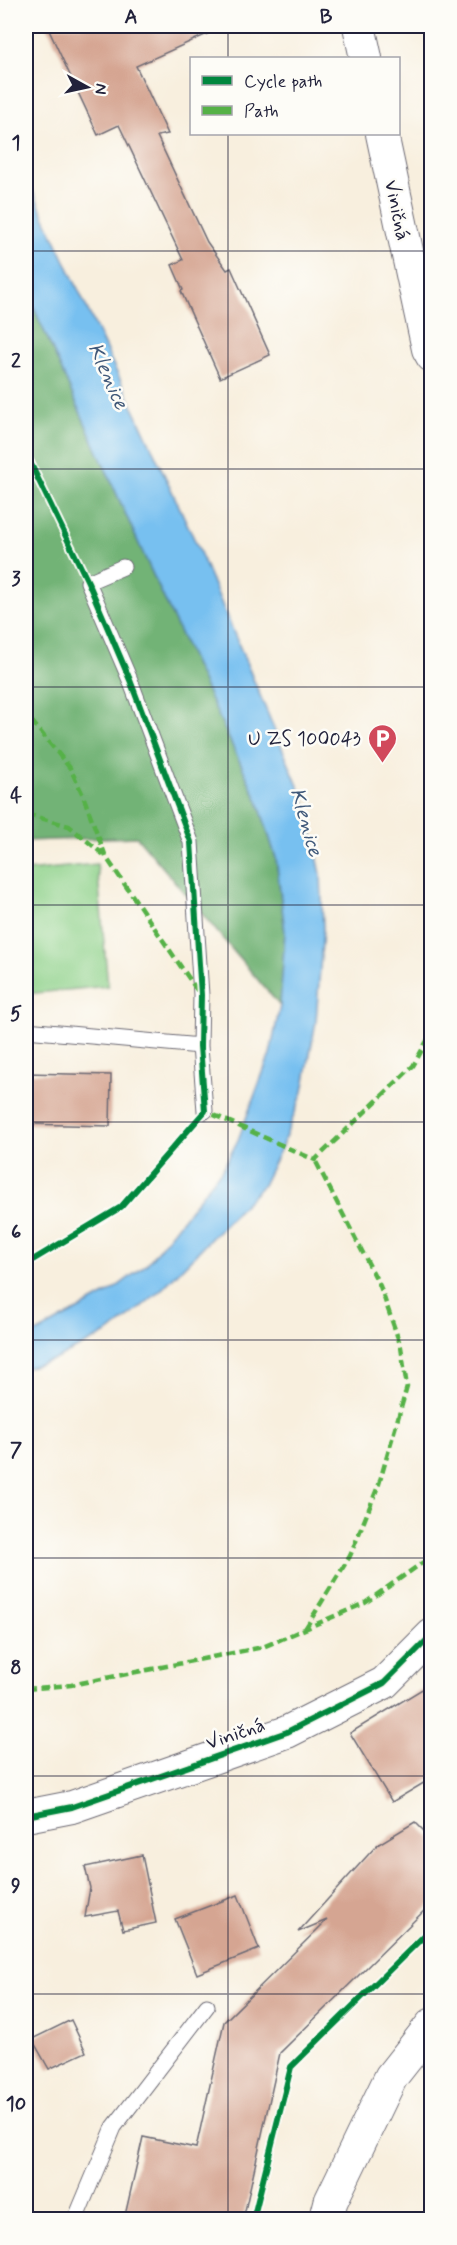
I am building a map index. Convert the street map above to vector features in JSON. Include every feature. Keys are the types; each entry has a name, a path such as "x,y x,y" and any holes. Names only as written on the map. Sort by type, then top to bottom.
{"street":[{"path":"359,26 366,57"},
{"name":"Viničná","path":"382,135 428,350 432,356"},
{"name":"Viničná","path":"26,1816 72,1807 287,1732 384,1683 432,1635"},
{"path":"326,2220 332,2201 391,2077 432,2025"}],"lane":[{"path":"123,567 88,582 130,680 191,842 201,995 200,1046 205,1111"},
{"path":"26,1030 200,1046"},
{"path":"75,2220 114,2127 207,2006"}],"green space":[{"path":"26,290 143,553 258,801 276,858 285,932 280,1006 137,837 26,841"},
{"path":"97,864 108,986 26,994 26,871"}],"water":[{"name":"Klenice","path":"26,177 197,545 306,805 321,874 323,929 316,1021 303,1092 281,1148 263,1185 161,1290 134,1313 109,1332 56,1359 26,1368 26,1336 38,1332 110,1292 147,1264 223,1168 238,1140 270,1054 280,1006 285,932 276,858 258,801 143,553 26,290"}],"building":[{"path":"47,26 225,26 136,66 168,134 157,136 207,242 227,270 231,268 270,355 220,378 181,291 183,290 172,265 183,260 119,125 98,135"},
{"path":"26,1073 111,1075 110,1126 26,1124"},
{"path":"432,1683 432,1778 392,1802 350,1733"},
{"path":"415,1822 432,1839 432,1903 280,2053 243,2220 124,2220 143,2137 196,2148 224,2022 327,1920 298,1932 377,1845"},
{"path":"142,1855 156,1923 123,1930 118,1911 85,1917 90,1888 85,1867"},
{"path":"238,1895 259,1949 197,1974 175,1919"},
{"path":"71,2020 86,2052 49,2069 32,2039"}],"marked path":[{"path":"26,708 30,719 70,768 106,857 199,993"},
{"path":"26,814 69,826 104,855"},
{"path":"202,1114 205,1111 315,1160 413,1066 432,1032"},
{"path":"305,1629 350,1556 379,1484 407,1387 401,1347 380,1286 315,1160"},
{"path":"26,1689 71,1685 263,1647 365,1603 432,1556"}],"cycle path":[{"path":"26,454 88,582 130,680 191,842 201,995 200,1046 205,1111 121,1207 26,1264"},
{"path":"26,1816 72,1807 287,1732 384,1683 432,1635"},
{"path":"253,2220 291,2067 432,1928"}],"place":[{"name":"U ZS 100043","path":"382,764"}]}
